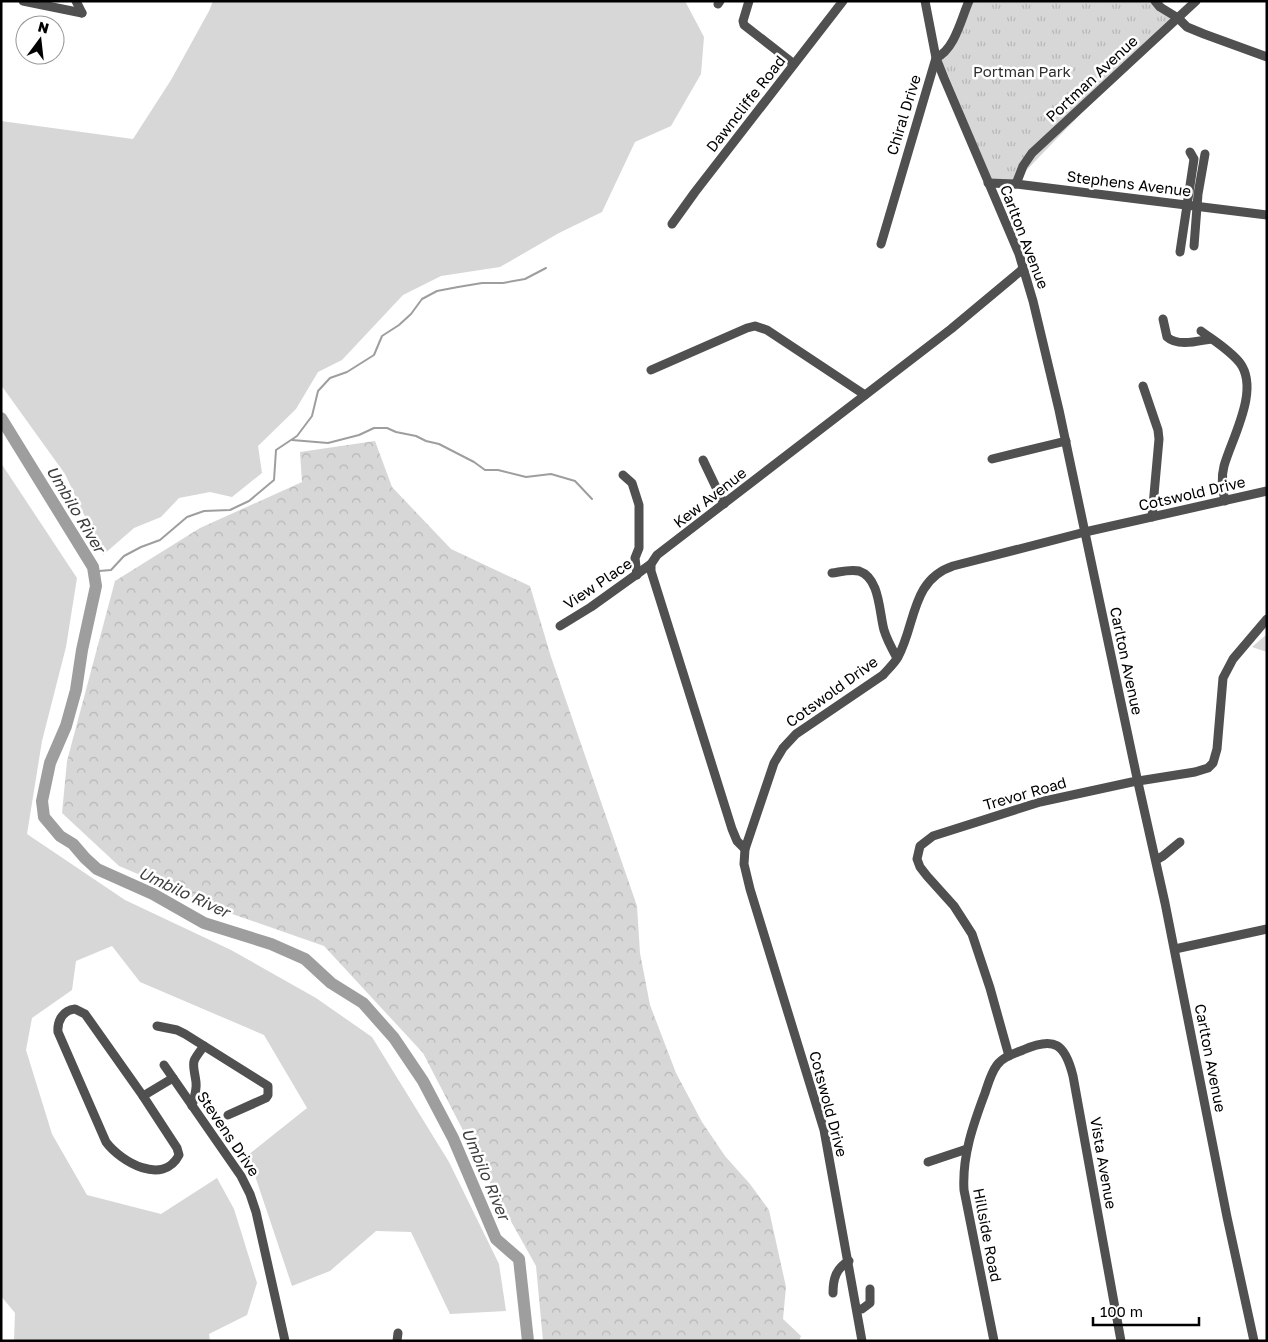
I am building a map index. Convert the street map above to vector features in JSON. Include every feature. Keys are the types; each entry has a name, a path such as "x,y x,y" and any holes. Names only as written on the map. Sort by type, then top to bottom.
{"street":[{"path":"23,1 82,13 76,1"},
{"path":"749,1 743,21 744,25 794,64"},
{"name":"Dawncliffe Road","path":"672,224 843,1"},
{"name":"Carlton Avenue","path":"925,1 936,58 1024,268 1033,301 1066,441 1175,949 1227,1217 1254,1341"},
{"name":"Chiral Drive","path":"881,244 936,58 947,50 969,1"},
{"path":"1155,1 1160,7 1187,26 1204,34 1267,56"},
{"name":"Portman Avenue","path":"1016,184 1023,166 1032,153 1196,1"},
{"path":"1180,252 1194,159 1190,152"},
{"path":"1194,246 1198,194 1205,154"},
{"name":"Stephens Avenue","path":"988,183 1016,184 1267,216"},
{"name":"Kew Avenue","path":"651,564 657,556 950,329 1024,268"},
{"path":"1163,319 1167,337 1171,340 1186,342 1211,339"},
{"path":"651,370 756,326 766,330 865,395"},
{"path":"1200,331 1238,361 1245,372 1247,381 1246,396 1240,421 1224,467 1222,486 1225,500"},
{"path":"1143,386 1158,430 1159,439 1152,517"},
{"path":"992,459 1066,441"},
{"path":"703,460 724,504"},
{"path":"622,475 632,483 639,505 639,548 635,558 637,575"},
{"name":"Cotswold Drive","path":"862,1341 824,1130 744,864 745,849 774,763 783,748 796,734 882,675 898,658 917,601 924,588 938,573 953,566 1085,532 1267,491"},
{"path":"651,564 651,572 732,829 737,841 745,849"},
{"name":"View Place","path":"560,626 651,564"},
{"path":"832,573 850,570 859,571 870,578 874,585 884,630 889,644 898,658"},
{"name":"Trevor Road","path":"1009,1056 994,1000 972,934 954,906 920,867 917,859 920,846 932,836 1040,802 1208,768 1213,763 1218,749 1223,678 1233,659 1267,619"},
{"path":"1156,860 1180,842"},
{"path":"1175,949 1267,929"},
{"path":"75,1009 85,1014 143,1096 177,1148 178,1155 176,1159 167,1167 149,1170 140,1168 120,1158 106,1142 58,1032 59,1021 67,1011 75,1009"},
{"path":"158,1026 177,1030 268,1086 266,1098 228,1115"},
{"name":"Vista Avenue","path":"1009,1056 1036,1044 1050,1042 1057,1044 1069,1059 1122,1341"},
{"path":"192,1106 196,1089 192,1066 193,1060 204,1046"},
{"name":"Hillside Road","path":"994,1341 964,1190 963,1174 971,1133 993,1072 997,1064 1009,1056"},
{"name":"Stevens Drive","path":"164,1064 241,1176 250,1194 261,1232 285,1341"},
{"path":"143,1096 173,1078"},
{"path":"928,1162 967,1149"},
{"path":"833,1293 836,1272 849,1261"},
{"path":"857,1308 862,1309 870,1303 870,1289"}],"green space":[{"path":"213,1 685,1 704,37 701,74 671,126 635,142 602,212 559,233 500,267 441,276 403,295 342,360 318,372 296,409 258,446 262,473 232,497 210,492 179,498 161,517 134,528 103,555 65,474 1,385 1,121 133,139 171,80"},
{"name":"Portman Park","path":"969,1 1162,1 1174,17 1017,180 993,183 940,56"},
{"path":"375,441 392,487 451,549 530,586 551,657 637,906 640,953 650,1005 676,1073 702,1122 725,1156 750,1184 769,1210 786,1287 783,1319 801,1336 799,1341 543,1341 536,1266 499,1200 423,1053 324,946 235,915 119,866 62,813 67,761 115,581 200,528 302,482 300,452"},
{"path":"1,463 77,578 66,647 42,741 27,834 125,900 231,950 316,998 372,1037 449,1162 499,1264 506,1311 450,1314 411,1232 376,1231 330,1271 292,1286 248,1155 307,1108 264,1035 140,982 112,946 76,961 72,990 32,1018 26,1050 52,1134 87,1195 161,1214 217,1178 234,1209 257,1283 247,1315 209,1334 210,1341 14,1341 15,1313 1,1296"},
{"path":"1267,634 1267,652 1252,647"}],"waterway":[{"path":"95,576 99,571 111,570 124,556 160,540 187,517 204,511 230,510 249,501 274,480 276,450 297,436 312,416 318,391 330,378 347,372 374,355 382,336 399,325 411,314 422,299 437,291 482,283 503,283 525,279 546,268"},
{"name":"Umbilo River","path":"1,418 93,567 96,586 82,650 76,690 66,726 50,763 42,801 44,817 60,836 73,844 97,869 153,894 204,923 271,944 305,959 331,983 363,1003 394,1038 423,1081 453,1138 496,1239 519,1259 528,1341"},
{"path":"292,440 328,443 359,435 374,428 387,428 439,444 474,462 485,470 498,470 526,477 551,474 575,481 592,499"}]}
